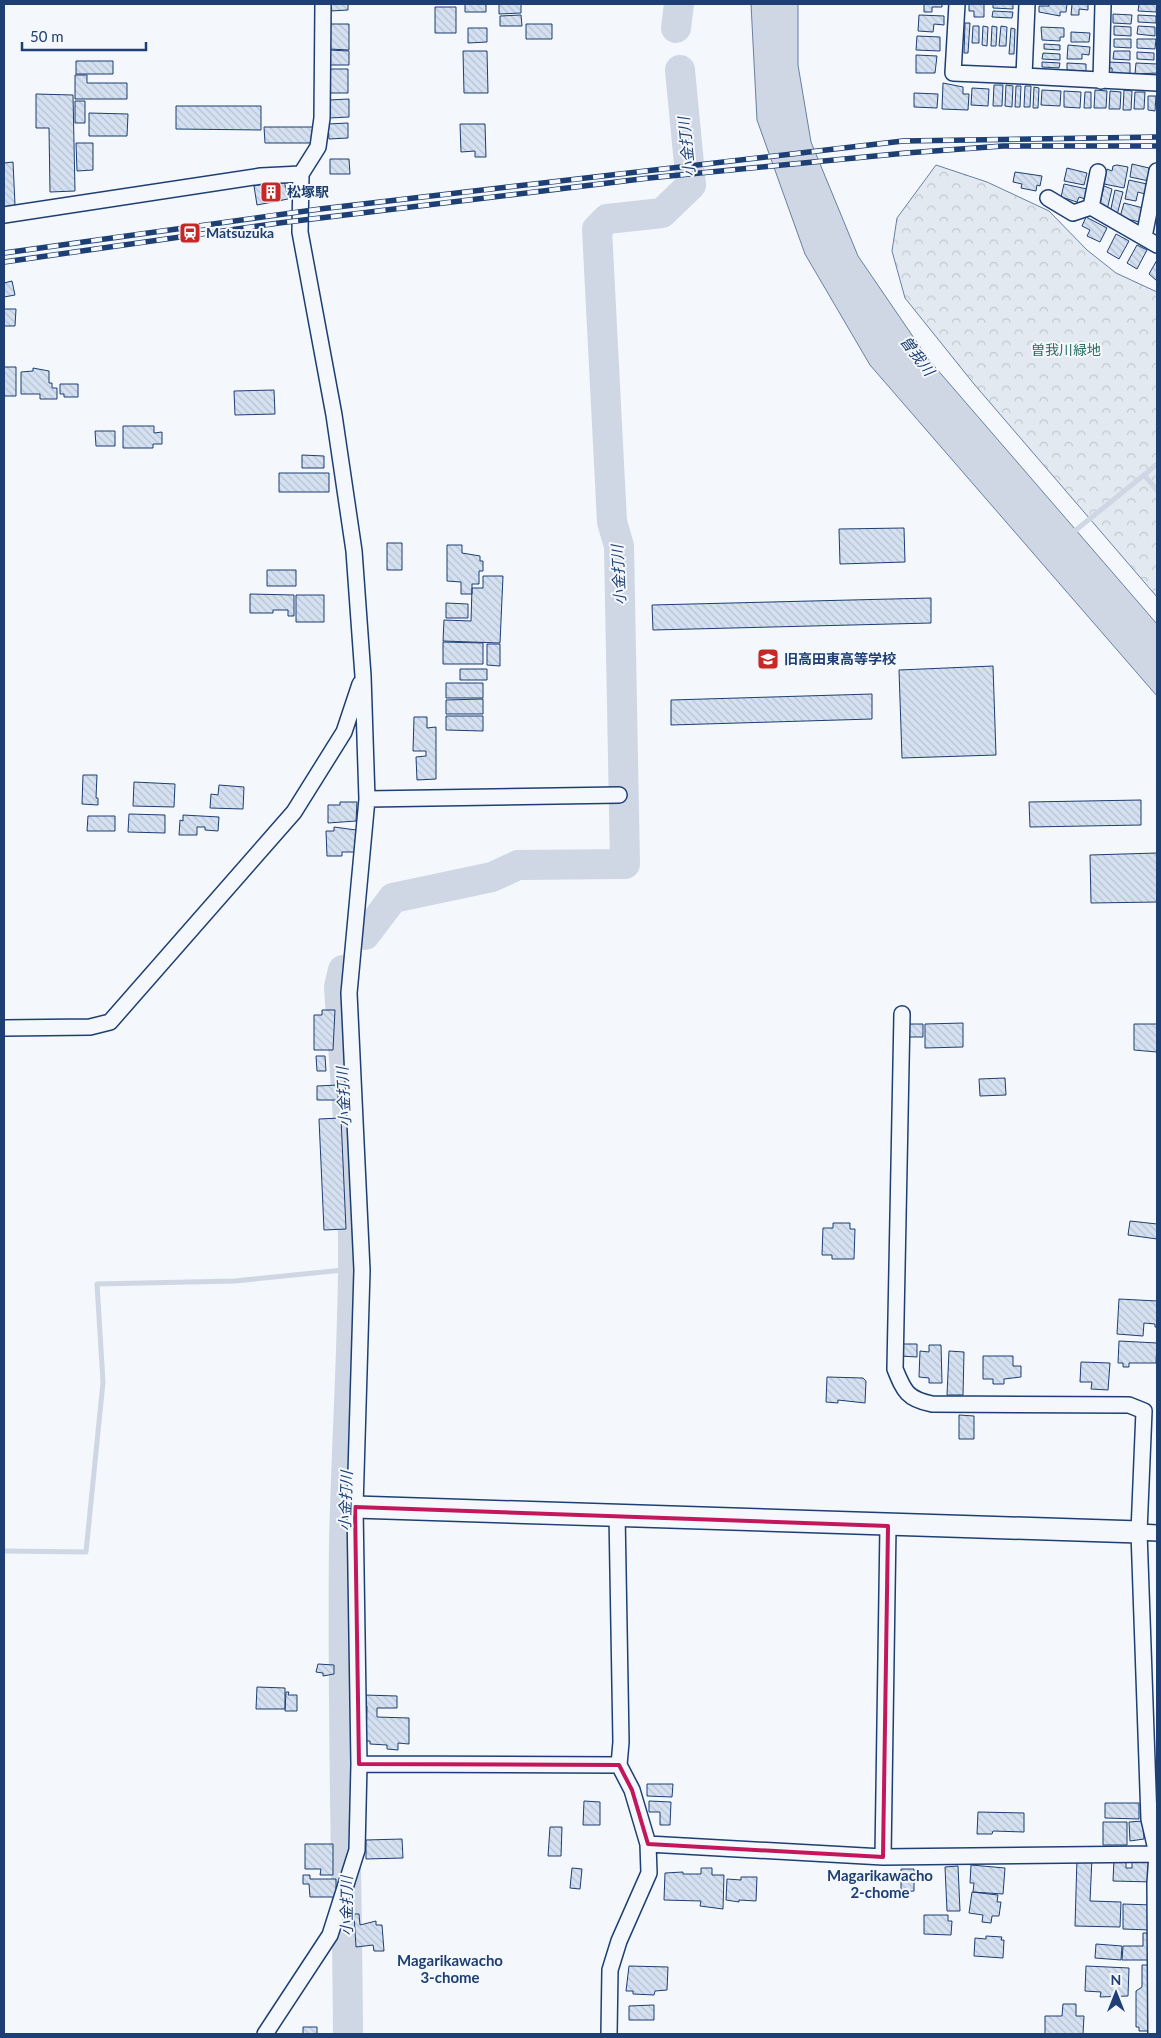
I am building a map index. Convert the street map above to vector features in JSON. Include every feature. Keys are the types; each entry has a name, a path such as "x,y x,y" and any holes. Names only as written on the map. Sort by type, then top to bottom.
{"street":[{"path":"265,2034 330,1935 357,1850 358,1764 355,1507 362,1270 349,993 367,799 363,676 354,551 334,415 300,232 301,174 318,147 322,118 323,4"},
{"path":"956,4 953,73 1157,83"},
{"path":"1024,76 1026,4"},
{"path":"1102,80 1103,4"},
{"path":"1144,237 1157,171"},
{"path":"1092,207 1098,172"},
{"path":"4,214 261,176 301,174"},
{"path":"1048,198 1073,213 1092,207 1157,245"},
{"path":"4,1028 90,1027 110,1022 294,812 344,732 363,676"},
{"path":"367,799 619,795"},
{"path":"902,1014 895,1369 904,1391 918,1401 932,1404 1129,1404 1144,1411 1153,1818 1157,1854 1155,1883 1156,2034"},
{"path":"355,1507 618,1514 888,1526 1148,1533"},
{"path":"609,2034 610,1970 620,1941 649,1873 648,1844 632,1790 619,1765 621,1742 618,1514"},
{"path":"883,1857 888,1526"},
{"path":"358,1764 619,1765"},
{"path":"648,1844 883,1857 1157,1854"}],"highlighted area":[{"path":"355,1507 888,1526 883,1857 648,1844 632,1790 619,1765 359,1764"}],"green space":[{"name":"曽我川緑地","path":"936,165 987,182 1049,211 1087,250 1116,273 1157,292 1157,597 974,384 905,298 892,251 897,218"}],"water":[{"name":"曽我川","path":"751,4 798,4 798,65 811,142 858,256 929,360 1157,624 1157,696 870,365 805,254 757,120"}],"building":[{"path":"330,4 348,4 348,10 330,11"},
{"path":"465,4 486,4 486,12 465,12"},
{"path":"499,4 521,4 521,13 499,14"},
{"path":"924,4 942,4 942,7 932,7 932,12 924,12"},
{"path":"969,4 984,4 984,17 974,17 974,11 969,11"},
{"path":"993,4 1013,4 1013,9 993,8"},
{"path":"1049,4 1067,4 1066,12 1060,12 1060,16 1039,12 1039,6 1049,6"},
{"path":"1072,4 1088,4 1088,10 1079,9 1079,15 1071,15"},
{"path":"1139,4 1157,4 1156,12 1138,11"},
{"path":"435,7 456,7 456,33 435,33"},
{"path":"993,11 1013,12 1012,18 992,17"},
{"path":"1113,14 1132,15 1131,24 1113,23"},
{"path":"521,15 522,26 500,26 500,16"},
{"path":"919,15 944,16 944,25 934,24 933,32 918,31"},
{"path":"1138,15 1156,16 1156,23 1138,22"},
{"path":"965,23 970,23 968,53 964,53"},
{"path":"329,24 349,24 349,50 329,49"},
{"path":"526,24 552,24 552,39 526,39"},
{"path":"973,26 979,26 979,43 972,43"},
{"path":"983,26 988,27 987,46 982,45"},
{"path":"992,26 997,27 996,46 991,46"},
{"path":"1001,26 1007,27 1006,46 999,46"},
{"path":"1114,26 1131,27 1131,36 1114,35"},
{"path":"1138,26 1155,27 1155,36 1137,34"},
{"path":"1041,27 1064,28 1064,37 1060,37 1060,41 1042,40"},
{"path":"468,28 487,28 487,42 468,43"},
{"path":"1011,28 1015,29 1014,54 1009,54"},
{"path":"1071,32 1090,33 1089,42 1071,42"},
{"path":"917,36 940,37 940,51 916,50"},
{"path":"1114,39 1131,39 1131,48 1114,47"},
{"path":"1137,39 1156,39 1155,49 1137,48"},
{"path":"1044,44 1060,45 1060,50 1044,49"},
{"path":"1068,45 1090,47 1089,55 1082,54 1082,59 1067,59"},
{"path":"329,50 349,51 349,65 329,65"},
{"path":"463,51 487,51 488,93 464,93"},
{"path":"1114,51 1130,51 1130,60 1113,59"},
{"path":"1137,52 1154,53 1154,60 1137,59"},
{"path":"1043,53 1060,54 1060,60 1042,59"},
{"path":"916,55 937,56 935,73 916,73"},
{"path":"76,61 113,61 113,74 76,74"},
{"path":"1042,62 1060,63 1059,68 1042,67"},
{"path":"1108,62 1130,63 1130,74 1112,73 1112,68 1108,68"},
{"path":"1067,63 1086,64 1086,71 1067,70"},
{"path":"1136,63 1157,64 1157,73 1135,74"},
{"path":"329,69 348,69 348,93 329,93"},
{"path":"75,75 87,75 87,83 127,83 127,99 75,99"},
{"path":"943,83 963,87 963,94 969,94 968,110 942,109"},
{"path":"994,85 1003,85 1002,106 993,106"},
{"path":"1006,85 1013,86 1012,107 1005,106"},
{"path":"1016,86 1021,86 1020,107 1015,107"},
{"path":"1025,86 1031,86 1030,107 1024,107"},
{"path":"1034,87 1039,88 1038,108 1033,108"},
{"path":"972,88 989,89 988,106 971,105"},
{"path":"1042,90 1061,91 1060,106 1041,105"},
{"path":"1095,90 1107,91 1106,108 1094,108"},
{"path":"1124,90 1132,91 1131,110 1123,110"},
{"path":"1064,91 1081,92 1080,108 1064,107"},
{"path":"1110,91 1121,92 1120,109 1109,109"},
{"path":"1085,92 1091,92 1091,108 1084,108"},
{"path":"1135,92 1145,92 1144,109 1134,109"},
{"path":"914,93 938,94 937,108 914,107"},
{"path":"36,94 73,95 75,191 50,192 49,128 36,128"},
{"path":"1148,96 1156,96 1155,111 1148,110"},
{"path":"349,99 349,117 329,118 329,100"},
{"path":"75,101 85,101 85,123 75,123"},
{"path":"176,106 261,106 261,130 176,129"},
{"path":"89,113 128,114 127,136 89,136"},
{"path":"348,123 348,138 329,139 328,124"},
{"path":"460,124 485,124 486,157 475,157 475,151 461,152"},
{"path":"264,127 313,127 313,143 265,143"},
{"path":"76,143 93,143 93,170 77,171"},
{"path":"330,159 349,159 350,174 330,174"},
{"path":"13,162 15,205 4,207 4,163"},
{"path":"1132,164 1149,168 1149,171 1151,171 1149,181 1130,177"},
{"path":"1113,166 1128,167 1124,188 1104,184 1107,169 1112,171"},
{"path":"1067,168 1087,173 1084,185 1064,181"},
{"path":"1015,172 1042,176 1040,186 1037,185 1036,191 1021,188 1022,184 1013,182"},
{"name":"松塚駅","path":"284,180 288,199 257,205 254,186"},
{"path":"1129,180 1147,184 1145,194 1138,192 1136,201 1125,199"},
{"path":"1064,184 1087,189 1085,199 1079,197 1077,202 1061,197"},
{"path":"1104,186 1112,189 1107,210 1099,208"},
{"path":"1115,190 1123,192 1117,215 1110,213"},
{"path":"1124,203 1143,208 1139,222 1120,217"},
{"path":"1086,217 1107,228 1100,242 1087,236 1090,230 1082,226"},
{"path":"1116,234 1129,241 1119,259 1107,252"},
{"path":"1137,245 1147,250 1137,269 1127,263"},
{"path":"1157,260 1157,281 1149,274"},
{"path":"12,281 15,295 4,297 4,283"},
{"path":"4,309 16,309 15,326 4,326"},
{"path":"4,367 16,367 16,396 4,396"},
{"path":"33,368 49,371 49,383 52,383 52,388 57,388 57,399 40,399 40,394 21,394 21,372 33,371"},
{"path":"60,384 78,384 78,397 64,397 64,394 60,394"},
{"path":"274,390 275,414 235,415 234,391"},
{"path":"123,426 154,426 154,433 162,432 162,444 153,444 153,448 123,448"},
{"path":"95,431 115,431 115,446 96,446"},
{"path":"302,455 324,456 324,468 302,468"},
{"path":"279,473 329,473 329,492 279,492"},
{"path":"904,528 905,562 840,564 839,529"},
{"path":"387,543 402,543 402,570 387,570"},
{"path":"447,545 462,545 462,553 480,556 480,561 483,561 483,571 479,571 479,584 472,584 472,594 461,594 461,582 447,581"},
{"path":"267,570 296,570 296,586 267,586"},
{"path":"483,576 503,576 500,643 443,641 444,620 471,621 472,588 483,588"},
{"path":"250,594 294,595 294,616 288,616 288,610 273,610 273,613 250,613"},
{"path":"296,595 324,595 324,622 296,622"},
{"path":"931,598 931,623 653,630 652,605"},
{"path":"446,603 468,604 468,618 446,618"},
{"path":"443,642 483,643 483,664 443,664"},
{"path":"487,644 500,644 500,666 487,665"},
{"path":"993,666 996,755 902,758 899,670"},
{"path":"460,669 487,669 487,680 460,680"},
{"path":"446,683 483,683 483,698 446,698"},
{"path":"872,694 872,719 671,725 671,700"},
{"path":"483,699 483,714 446,714 446,700"},
{"path":"446,716 483,716 483,731 446,730"},
{"path":"414,717 427,717 427,728 436,727 436,779 417,780 416,757 426,756 426,751 413,751"},
{"path":"83,775 97,775 96,798 98,798 98,805 82,804"},
{"path":"134,782 175,784 174,807 133,806"},
{"path":"219,785 244,787 243,809 210,808 211,794 218,795"},
{"path":"1141,800 1141,825 1030,827 1029,802"},
{"path":"340,802 357,802 356,821 328,823 328,805 340,805"},
{"path":"129,814 165,815 165,833 128,832"},
{"path":"183,815 219,817 218,831 197,827 197,835 179,835 180,820 183,821"},
{"path":"88,816 115,816 115,831 87,831"},
{"path":"334,827 356,830 356,852 342,852 342,856 327,856 326,831 334,831"},
{"path":"1157,853 1157,902 1091,903 1090,855"},
{"path":"322,1010 335,1010 333,1050 314,1050 314,1015 322,1015"},
{"path":"963,1023 963,1047 925,1048 925,1024"},
{"path":"905,1024 923,1024 923,1037 906,1037"},
{"path":"1134,1024 1157,1024 1157,1052 1134,1050"},
{"path":"316,1056 325,1056 326,1071 317,1071"},
{"path":"1005,1078 1006,1095 980,1096 979,1079"},
{"path":"338,1085 338,1100 317,1100 317,1086"},
{"path":"341,1118 346,1229 324,1230 319,1119"},
{"path":"1130,1221 1157,1224 1157,1239 1128,1235"},
{"path":"833,1223 850,1223 850,1229 855,1229 854,1259 832,1259 832,1255 822,1255 823,1228 833,1228"},
{"path":"1119,1299 1157,1301 1157,1327 1155,1327 1155,1324 1144,1323 1143,1336 1117,1334"},
{"path":"1119,1341 1157,1343 1156,1363 1129,1363 1129,1367 1123,1367 1123,1363 1118,1363"},
{"path":"900,1344 917,1344 917,1357 900,1356"},
{"path":"929,1345 941,1345 942,1383 929,1383 929,1378 919,1377 920,1351 929,1352"},
{"path":"949,1351 964,1352 963,1395 947,1395"},
{"path":"983,1356 1013,1356 1013,1366 1021,1366 1021,1377 1004,1379 1004,1384 993,1384 993,1379 983,1379"},
{"path":"1081,1362 1110,1363 1108,1390 1091,1389 1092,1382 1080,1382"},
{"path":"827,1377 863,1378 866,1381 865,1403 838,1400 838,1403 826,1402"},
{"path":"959,1415 974,1416 974,1439 959,1439"},
{"path":"318,1664 334,1665 334,1674 323,1676 323,1673 316,1672"},
{"path":"257,1687 285,1688 285,1709 256,1709"},
{"path":"286,1692 289,1692 288,1695 297,1695 297,1711 285,1711"},
{"path":"364,1695 397,1696 397,1708 377,1708 377,1717 409,1718 409,1744 398,1743 398,1750 387,1749 387,1745 370,1744 370,1741 366,1741 367,1706 364,1706"},
{"path":"647,1784 673,1784 672,1797 647,1796"},
{"path":"584,1801 600,1802 600,1825 583,1825"},
{"path":"649,1801 671,1802 670,1825 660,1825 660,1812 649,1812"},
{"path":"1105,1803 1139,1803 1139,1819 1105,1818"},
{"path":"978,1812 1024,1813 1024,1832 993,1831 992,1834 977,1834"},
{"path":"1143,1821 1144,1839 1130,1841 1129,1822"},
{"path":"1103,1822 1127,1822 1127,1845 1103,1845"},
{"path":"550,1827 562,1827 561,1856 548,1856"},
{"path":"402,1839 403,1858 366,1859 366,1840"},
{"path":"305,1844 333,1844 333,1875 320,1875 321,1869 305,1869"},
{"path":"1077,1858 1092,1858 1090,1901 1121,1902 1120,1927 1075,1926"},
{"path":"1114,1859 1126,1859 1126,1868 1132,1868 1132,1861 1153,1862 1153,1882 1113,1881"},
{"path":"971,1865 1005,1868 1003,1894 973,1892 974,1883 970,1883"},
{"path":"958,1866 960,1911 947,1911 945,1867"},
{"path":"572,1868 582,1869 580,1889 570,1888"},
{"path":"701,1868 712,1868 712,1875 724,1875 723,1909 700,1906 701,1901 664,1900 665,1873 701,1874"},
{"path":"901,1869 914,1869 914,1891 901,1892"},
{"path":"303,1875 310,1875 310,1879 336,1879 336,1897 310,1897 309,1884 303,1884"},
{"path":"741,1877 757,1877 756,1901 739,1900 739,1902 726,1900 727,1879 741,1880"},
{"path":"972,1892 998,1895 997,1902 1001,1902 999,1916 992,1916 991,1923 982,1922 983,1915 969,1913"},
{"path":"1123,1904 1152,1905 1151,1930 1123,1929"},
{"path":"354,1914 359,1914 360,1925 376,1921 376,1925 382,1925 384,1951 374,1951 373,1945 356,1947"},
{"path":"924,1915 948,1915 948,1921 952,1921 951,1935 924,1934"},
{"path":"1143,1933 1150,1933 1150,1960 1122,1960 1123,1946 1143,1946"},
{"path":"986,1936 1002,1937 1001,1940 1004,1940 1003,1958 974,1956 975,1938 986,1939"},
{"path":"1096,1944 1122,1946 1121,1960 1095,1958"},
{"path":"1142,1965 1148,1965 1148,2031 1139,2031 1139,2027 1136,2027 1136,1991 1142,1987"},
{"path":"629,1966 668,1967 667,1990 655,1991 654,1995 633,1994 633,1991 626,1991"},
{"path":"1086,1966 1129,1968 1128,1996 1100,1997 1101,1992 1085,1991"},
{"path":"1063,2004 1076,2004 1076,2016 1084,2016 1083,2034 1045,2034 1045,2016 1062,2016"},
{"path":"654,2005 654,2020 629,2020 629,2006"},
{"path":"303,2027 317,2027 317,2034 303,2034"}],"waterway":[{"name":"小金打川","path":"676,28 679,4"},
{"name":"小金打川","path":"365,935 393,898 492,877 518,865 625,864 619,546 612,522 597,229 607,219 662,213 691,185 680,70"},
{"path":"1157,464 1144,475 1157,490"},
{"path":"1071,534 1144,475"},
{"name":"小金打川","path":"343,970 339,987 349,1129 353,1235 344,1544 344,1728 348,2034"},
{"path":"4,1551 86,1552 103,1382 97,1284 235,1281 353,1269"}],"railway":[{"path":"4,253 320,209 903,141 1157,137"},
{"path":"4,262 279,223 649,178 906,153 1003,146 1157,146"}],"place":[{"name":"松塚駅","path":"271,192"},
{"name":"Matsuzuka","path":"190,233"},
{"name":"旧高田東高等学校","path":"768,659"}],"district":[{"name":"Magarikawacho 2-chome","path":"880,1884"},
{"name":"Magarikawacho 3-chome","path":"450,1970"}]}
